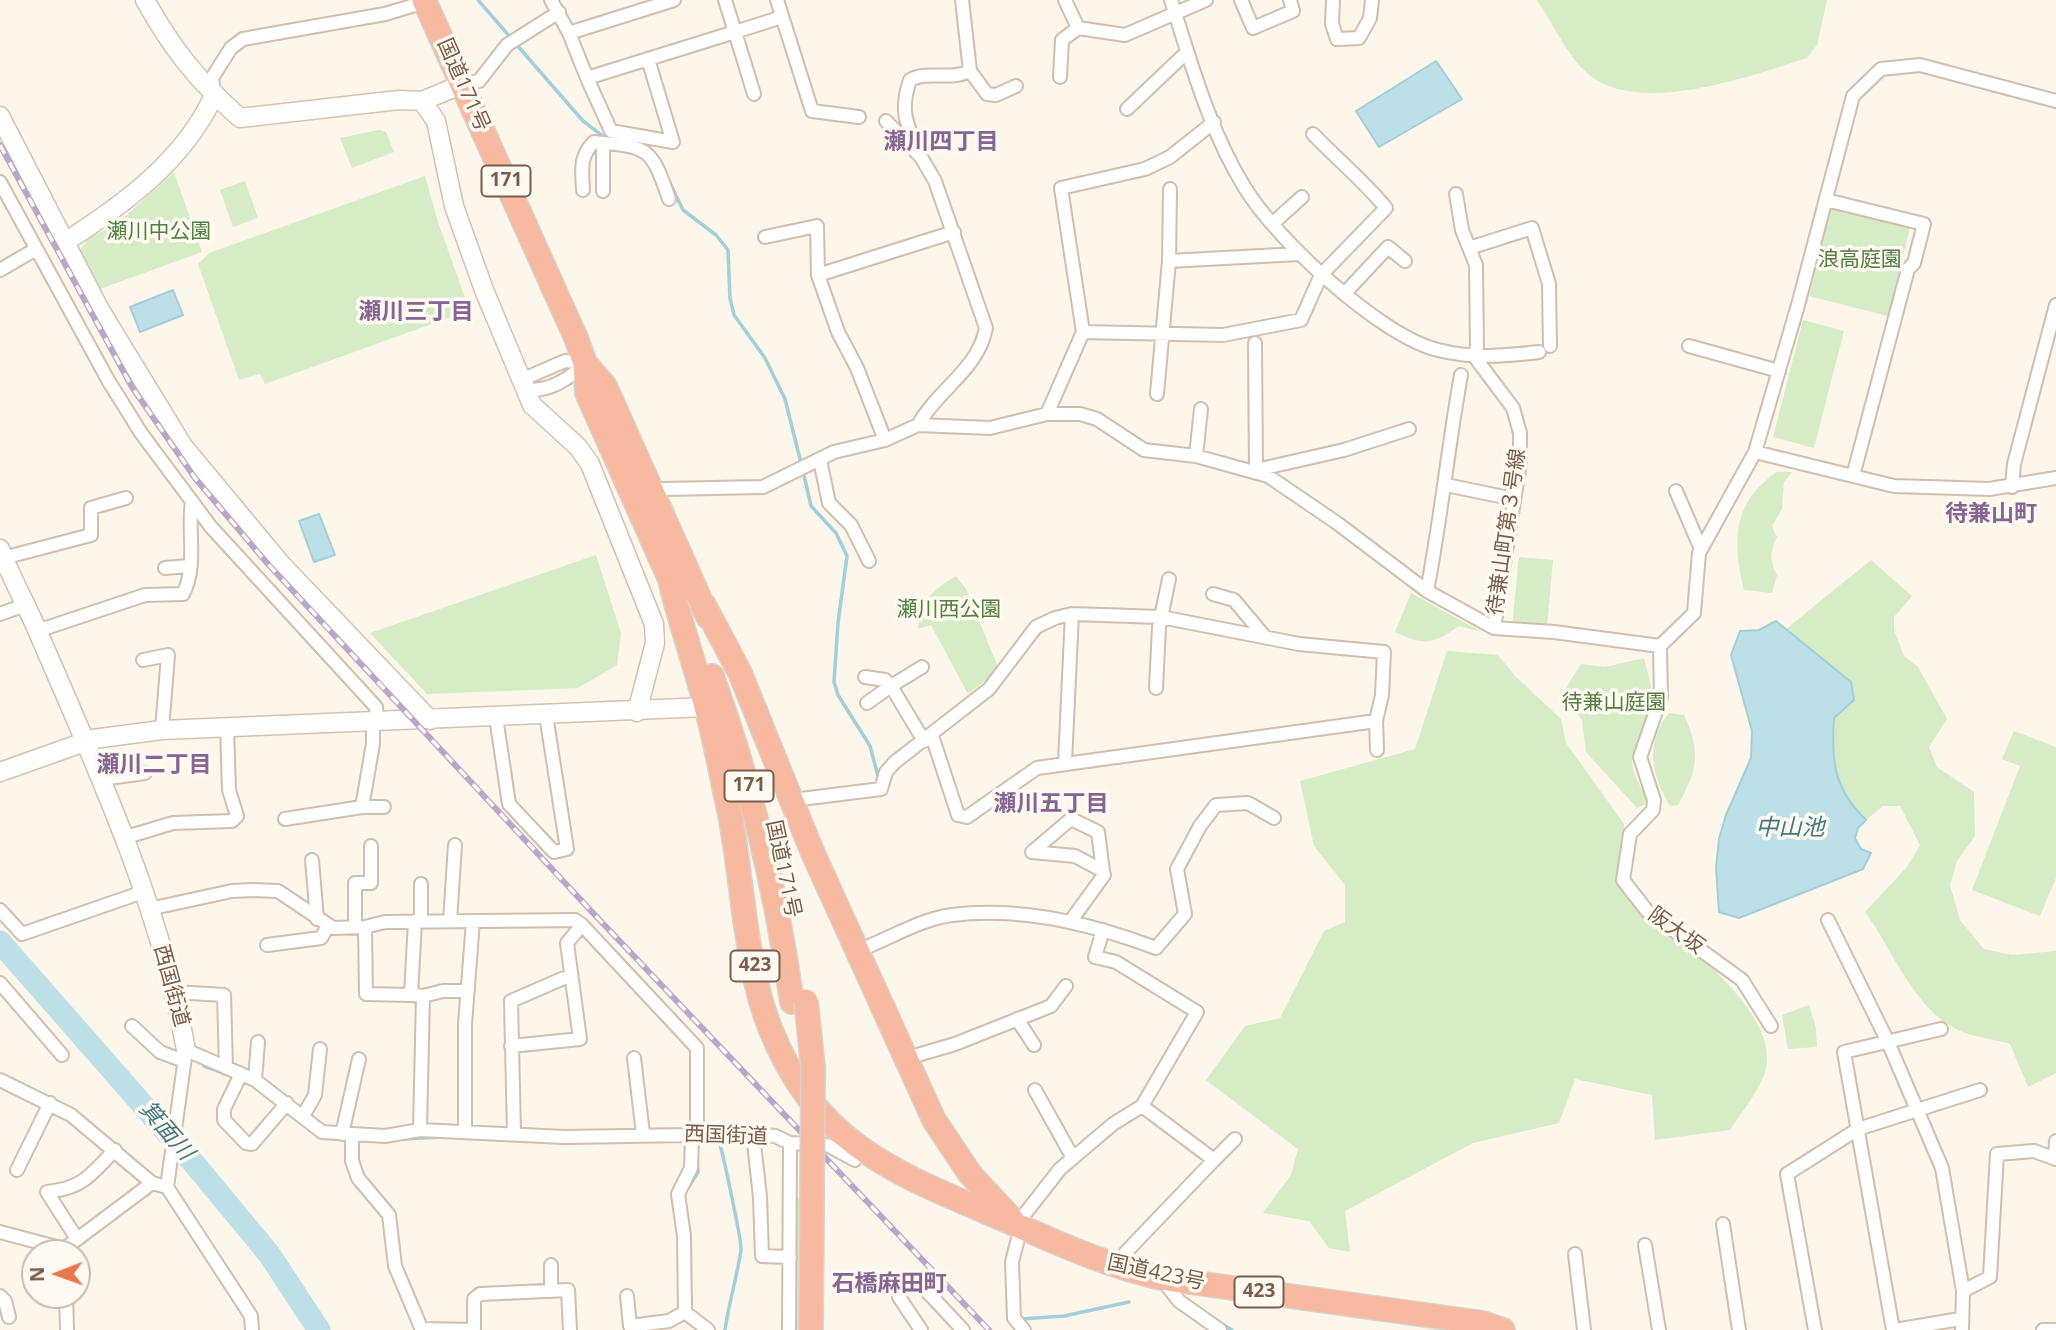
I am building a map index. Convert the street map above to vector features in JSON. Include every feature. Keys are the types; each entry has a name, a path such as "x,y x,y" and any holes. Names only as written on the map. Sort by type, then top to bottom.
{"highway":[{"name":"国道171号","path":"425,1 585,363 605,386 704,606 755,752 777,834 799,1001 797,1330"},
{"name":"国道171号","path":"585,363 587,393 697,635 755,806 813,1067 811,1330"},
{"name":"423","path":"670,580 706,707 730,819 748,931 770,1027 788,1064 826,1119 854,1151 951,1199 1021,1227"},
{"name":"423","path":"704,606 740,673 857,951 934,1120 970,1174 997,1207 1021,1227"},
{"path":"951,1199 961,1196 970,1186 970,1174"},
{"name":"国道423号","path":"1021,1227 1084,1256 1124,1270 1161,1278 1483,1322 1503,1330"}],"street":[{"path":"145,0 170,46 214,95 240,118 399,100 422,101 479,80 514,41 559,12"},
{"path":"551,0 569,33 609,139 603,191"},
{"path":"569,33 674,0"},
{"path":"725,0 754,94"},
{"path":"777,0 812,111 859,117"},
{"path":"962,0 970,71 987,94 996,95 1016,86"},
{"path":"1065,0 1077,28"},
{"path":"1171,0 1187,52 1214,122 1245,188 1298,254 1321,275 1415,342 1437,350 1485,358 1544,349 1549,284 1532,228 1469,248"},
{"path":"1060,77 1062,40 1077,28 1125,36 1206,0"},
{"path":"1241,0 1252,28 1293,10 1290,0"},
{"path":"1333,0 1332,24 1337,39 1359,38 1370,18 1372,0"},
{"path":"65,242 115,210 142,188 166,163 208,108 214,95 212,78 230,48 243,39 385,15 425,1"},
{"path":"587,78 782,18"},
{"path":"1127,109 1187,52"},
{"path":"583,190 582,158 584,151 594,142 609,139 673,142 648,59"},
{"path":"653,494 663,489 763,487 834,452 885,440 918,425 990,428 1047,414 1080,414 1097,419 1144,450 1196,456 1256,470 1337,523 1427,591 1494,628 1554,632 1660,646 1694,613 1701,549 1755,452 1853,96 1881,69 1920,65 2056,101"},
{"path":"918,425 974,360 985,336 981,307 935,181 906,122 902,101 909,80 918,76 958,77 970,71"},
{"path":"422,101 436,121 453,206 532,405 578,447 590,464 654,624 655,643 637,712"},
{"path":"0,116 131,365 183,446 281,564 430,720"},
{"path":"886,121 921,157"},
{"path":"1047,414 1083,332 1061,188 1119,177 1170,162 1214,122"},
{"path":"1083,332 1223,335 1301,320 1321,275 1386,208 1366,184 1356,178 1313,134"},
{"path":"609,139 638,147 649,154 658,166 669,198"},
{"path":"0,182 114,390 141,433 192,501 269,594 376,707 373,744 362,807"},
{"path":"1157,394 1169,261 1170,189"},
{"path":"1456,194 1469,248 1476,265 1474,356"},
{"path":"1272,224 1302,197"},
{"path":"1826,200 1924,224 1914,263 1908,268 1853,476"},
{"path":"765,237 817,226 818,275 838,332 857,368 885,440"},
{"path":"818,275 954,232"},
{"path":"1345,293 1388,247 1405,261"},
{"path":"0,270 36,249"},
{"path":"1169,261 1298,254"},
{"path":"2012,487 2014,464 2056,305"},
{"path":"1255,343 1256,470"},
{"path":"1689,346 1779,371"},
{"name":"待兼山町第３号線","path":"1474,356 1513,408 1520,463 1494,628"},
{"path":"525,389 528,377 565,361 585,363"},
{"path":"1427,591 1446,485 1461,375"},
{"path":"1196,456 1201,409"},
{"path":"1256,470 1344,450 1409,429"},
{"path":"1755,452 1894,486 1989,489 2056,478"},
{"path":"820,460 829,503 851,525 869,561"},
{"path":"1446,485 1514,499"},
{"path":"1676,491 1701,549"},
{"path":"2,554 91,535 91,508 126,498"},
{"path":"37,631 145,595 183,594 190,580 192,536 188,524 192,501"},
{"name":"西国街道","path":"2,554 101,779 146,900 174,992 185,1055 256,1080 322,1132 385,1136 420,1130 465,1130 564,1137 643,1134 692,1138 753,1134 775,1136 790,1143 827,1145 854,1151"},
{"path":"165,568 189,566"},
{"path":"1157,688 1161,617 1170,579"},
{"path":"1213,594 1234,600 1265,637"},
{"path":"0,614 26,605"},
{"path":"1065,762 1072,614"},
{"path":"793,800 881,789 886,772 895,762 989,689 1036,627 1072,614 1161,617 1298,644 1384,652 1382,695 1376,721 1377,750"},
{"name":"阪大坂","path":"1660,646 1661,697 1640,757 1654,800 1653,810 1630,834 1623,880 1627,889 1647,911 1742,980 1771,1026"},
{"path":"143,660 170,650 162,730"},
{"path":"867,704 922,667"},
{"path":"865,677 885,680 891,686 928,738 958,815 967,817 1037,768 1376,721"},
{"path":"0,772 83,742 162,730 706,707"},
{"path":"496,717 509,804 554,852 567,849 546,715"},
{"path":"123,838 173,823 232,821 237,816 229,790 227,727"},
{"path":"101,779 145,773"},
{"path":"857,951 950,915 1041,917 1103,930 1156,948 1185,914 1177,869 1200,826 1216,804 1248,803 1275,818"},
{"path":"285,819 362,807 384,807"},
{"path":"1069,922 1104,875 1098,832 1071,819 1032,852 1075,856 1103,871"},
{"path":"450,921 455,845"},
{"path":"371,846 371,883 355,883 360,927 362,995 468,991"},
{"path":"274,947 321,938 323,923 312,860"},
{"path":"420,1130 417,995 421,884"},
{"path":"0,910 22,934 146,900 232,891 278,891 323,923 360,927 385,922 575,920 697,1048 696,1125 692,1138 691,1168 678,1194 684,1236 685,1312"},
{"path":"1828,920 1888,1042 1942,1168 1963,1291 1961,1325 1894,1330 1844,1052 1888,1042 1941,1029"},
{"path":"465,1130 465,1024 473,921"},
{"path":"511,1046 580,1039 568,943 582,925"},
{"path":"1024,1330 1014,1318 1012,1262 1024,1215 1060,1169 1113,1124 1142,1106 1197,1012 1116,962 1095,957 1103,930"},
{"path":"514,1133 511,1001 571,975"},
{"path":"0,983 62,1055"},
{"path":"904,1059 955,1044 1051,1006 1066,986"},
{"path":"174,992 224,995 226,1068"},
{"path":"1017,1019 1034,1045"},
{"path":"132,1026 160,1052 185,1055 167,1187 251,1317 252,1330"},
{"path":"256,1080 258,1042"},
{"path":"303,1116 315,1095 320,1049"},
{"path":"634,1058 643,1134"},
{"path":"359,1059 351,1073 347,1134 355,1170 358,1178 389,1214 395,1266 422,1329 474,1329 474,1299 480,1294 568,1290 570,1330"},
{"path":"318,1065 332,1065"},
{"path":"242,1074 223,1109 224,1120 246,1143 252,1143 287,1103"},
{"path":"0,1080 50,1102 71,1115 152,1183 167,1187"},
{"path":"1035,1090 1073,1158"},
{"path":"1815,1330 1787,1174 1857,1129 1979,1090"},
{"path":"17,1170 50,1102"},
{"path":"1142,1106 1214,1160"},
{"path":"753,1134 760,1197 762,1256 790,1257"},
{"path":"1124,1270 1126,1252 1235,1139"},
{"path":"1963,1291 1990,1277 1997,1154 2034,1151 2055,1159 2056,1142"},
{"path":"789,1330 790,1143"},
{"path":"115,1150 81,1184 71,1189 47,1192 77,1239 152,1183"},
{"path":"791,1194 820,1193 819,1330"},
{"path":"1723,1224 1739,1330"},
{"path":"0,1232 24,1239"},
{"path":"1645,1245 1659,1330"},
{"path":"1576,1254 1584,1330"},
{"path":"551,1265 551,1291"},
{"path":"1161,1278 1179,1301 1220,1330"},
{"path":"921,1330 899,1297 900,1289 921,1285 963,1330"},
{"path":"627,1296 627,1328 658,1324 685,1312"},
{"path":"0,1297 5,1301 9,1317"},
{"path":"66,1309 67,1330"},
{"path":"685,1312 708,1330"}],"green space":[{"path":"1537,0 1827,0 1817,45 1807,58 1724,83 1661,93 1632,92 1606,85 1585,71 1565,46"},
{"path":"379,130 386,132 394,152 352,168 340,138"},
{"name":"瀬川中公園","path":"174,172 202,252 100,289 80,250 88,239 119,222"},
{"path":"425,176 438,222 468,306 454,316 265,384 260,374 239,380 198,264 209,253"},
{"path":"245,181 258,218 233,227 220,190"},
{"name":"浪高庭園","path":"1832,204 1911,224 1888,316 1809,296"},
{"path":"1803,320 1844,331 1814,448 1773,437"},
{"path":"1777,472 1792,472 1784,482 1782,509 1772,526 1777,537 1771,556 1777,575 1772,593 1744,590 1738,556 1739,524 1751,496"},
{"path":"596,555 621,633 617,665 578,688 427,694 370,633"},
{"path":"1519,557 1553,560 1547,627 1512,626"},
{"path":"1871,560 1912,596 1894,617 1894,630 1904,656 1918,667 1947,719 1929,747 1937,767 1974,792 1975,836 1957,861 1950,885 1960,920 1984,949 2012,955 2056,951 2056,1073 2028,1087 2010,1044 1958,1030 1942,1021 1929,1008 1905,977 1865,912 1907,867 1920,845 1900,806 1883,806 1866,820 1847,797 1834,762 1834,718 1853,700 1786,629"},
{"name":"瀬川西公園","path":"956,576 966,589 998,667 993,675 968,694 931,625 918,629 922,610 929,597"},
{"path":"1411,593 1482,632 1459,626 1435,639 1421,641 1395,632"},
{"path":"1447,651 1498,655 1515,676 1561,719 1566,743 1624,824 1623,893 1692,950 1741,999 1758,1025 1767,1051 1764,1075 1730,1130 1655,1140 1652,1095 1575,1079 1559,1123 1473,1143 1345,1211 1350,1252 1329,1248 1309,1221 1263,1213 1291,1175 1298,1149 1206,1080 1245,1026 1280,1018 1324,931 1345,922 1345,885 1314,846 1300,781 1415,749"},
{"name":"待兼山庭園","path":"1644,658 1652,700 1648,721 1632,758 1638,781 1647,797 1644,805 1637,808 1586,752 1582,720 1562,694 1581,664 1605,667"},
{"path":"1669,713 1684,715 1695,751 1690,781 1678,805 1670,806 1659,783 1653,760 1656,736"},
{"path":"2014,731 2056,747 2056,878 2040,916 1972,890 2020,766 2002,759"},
{"path":"1809,1005 1816,1028 1817,1047 1788,1049 1782,1015"},
{"path":"795,1197 818,1197 817,1330 793,1330"}],"water":[{"path":"1436,61 1462,99 1379,147 1356,111"},
{"path":"173,290 183,315 140,332 130,307"},
{"path":"319,514 335,555 314,562 299,521"},
{"name":"中山池","path":"1776,621 1851,682 1854,700 1834,718 1834,761 1841,786 1855,809 1866,820 1858,828 1855,838 1861,849 1871,853 1863,869 1739,918 1719,912 1716,868 1719,839 1726,815 1751,758 1752,731 1731,655 1740,631 1759,630"}],"waterway":[{"path":"478,0 511,38"},
{"path":"516,44 583,121 604,137"},
{"path":"658,158 683,210 716,235 728,250 730,298 734,315 765,358 785,399 801,463"},
{"path":"803,471 811,506 836,533 847,556 834,682 838,695 870,746 878,776"},
{"name":"箕面川","path":"0,942 192,1161 269,1254 319,1330"},
{"path":"204,1066 232,1076"},
{"path":"361,1141 444,1137"},
{"path":"718,1138 741,1250 725,1330"},
{"path":"688,1188 698,1172 697,1158"},
{"path":"691,1296 691,1306"},
{"path":"1022,1319 1064,1316 1129,1302"},
{"path":"1220,1323 1232,1330"}],"railway":[{"path":"0,145 132,387 195,478 267,563 593,913 989,1330"}],"district":[{"name":"瀬川四丁目","path":"941,142"},
{"name":"瀬川三丁目","path":"416,312"},
{"name":"待兼山町","path":"1991,514"},
{"name":"瀬川二丁目","path":"154,765"},
{"name":"瀬川五丁目","path":"1051,804"},
{"name":"石橋麻田町","path":"889,1284"}]}
